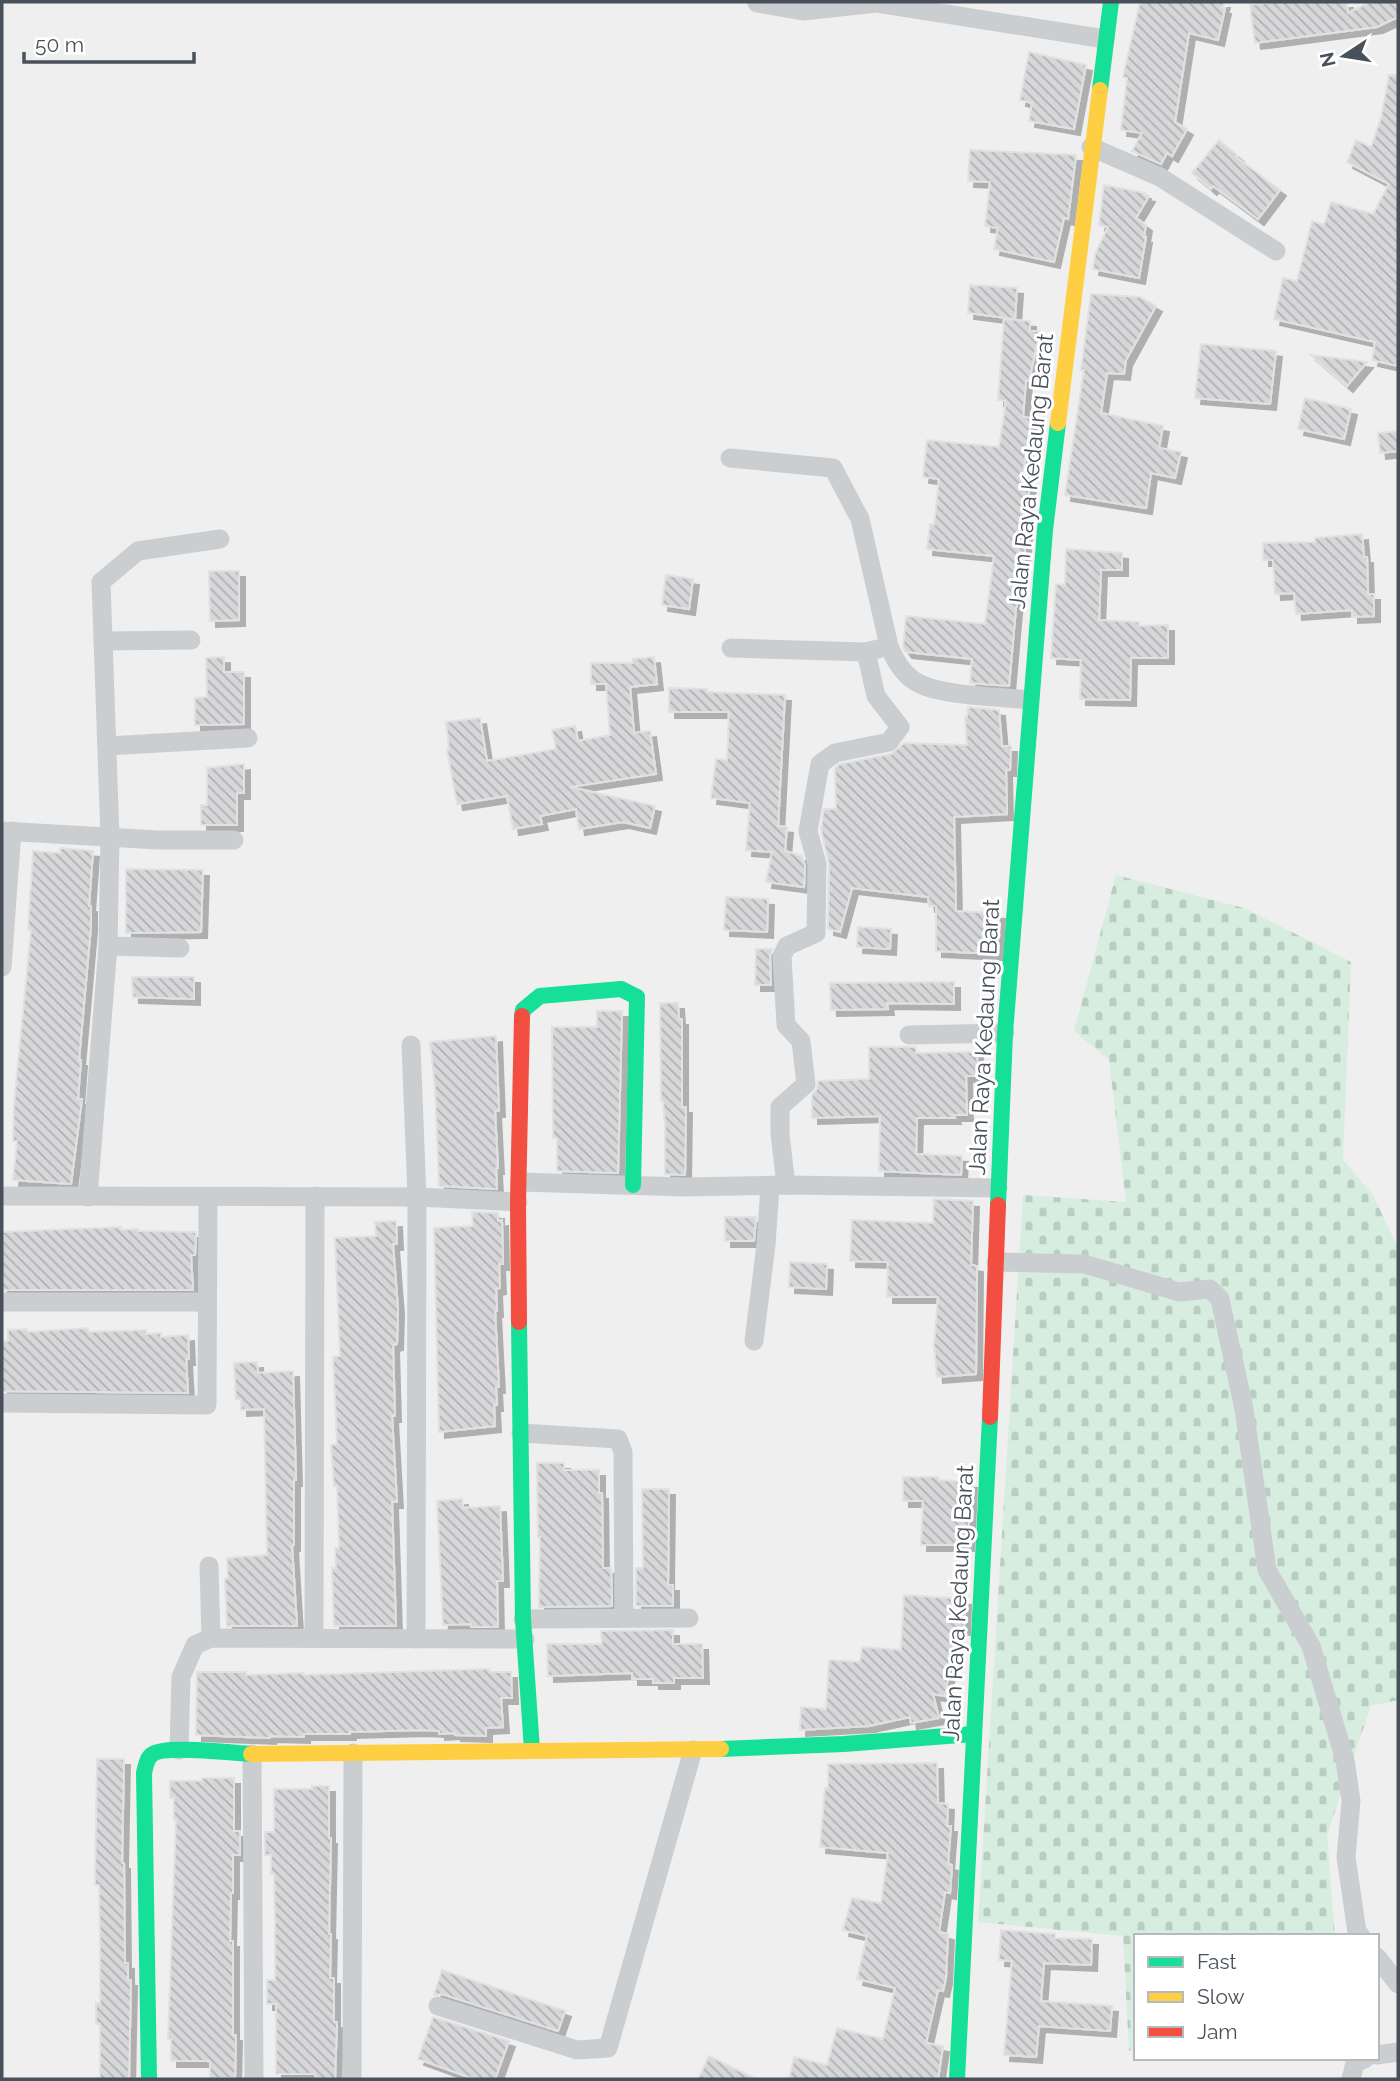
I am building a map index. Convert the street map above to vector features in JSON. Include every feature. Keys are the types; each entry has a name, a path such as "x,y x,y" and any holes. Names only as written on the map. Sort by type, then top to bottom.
{"street":[{"name":"Jalan Raya Kedaung Barat","path":"957,2079 987,1481 1005,1033 1045,530 1111,2"},
{"path":"757,3 803,11 877,3 1105,38"},
{"path":"1091,147 1160,177 1276,251"},
{"path":"730,458 833,468 860,519 889,646 896,663 920,684 955,693 1030,700"},
{"path":"88,1197 108,946 110,836 101,582 138,551 220,539"},
{"path":"103,641 191,640"},
{"path":"731,648 866,652 889,646"},
{"path":"754,1340 766,1245 778,1185 780,1107 806,1084 801,1041 786,1025 782,956 787,946 816,933 817,864 808,831 820,764 835,753 888,742 900,727 876,696 866,652"},
{"path":"107,746 248,738"},
{"path":"2,967 7,831 158,840 234,840"},
{"path":"108,946 180,948"},
{"path":"532,1750 523,1619 519,1192 523,1010 540,996 621,989 637,997 633,1185"},
{"path":"909,1035 1005,1033"},
{"path":"411,1045 417,1197 416,1639"},
{"path":"2,1196 417,1197 633,1185 998,1188"},
{"path":"314,1638 315,1196"},
{"path":"2,1403 207,1405 208,1197"},
{"path":"996,1262 1084,1264 1180,1292 1210,1289 1220,1298 1244,1409 1267,1570 1311,1646 1345,1760 1351,1801 1346,1857 1359,1934"},
{"path":"2,1302 206,1302"},
{"path":"521,1433 618,1439 623,1452 624,1617"},
{"path":"209,1566 212,1639"},
{"path":"523,1619 689,1618"},
{"path":"179,1750 181,1677 195,1645 212,1639 524,1639"},
{"path":"149,2079 144,1773 150,1754 179,1750 252,1754 693,1750 844,1744 973,1734"},
{"path":"438,2006 577,2050 608,2048 693,1750"},
{"path":"352,2079 353,1753"},
{"path":"252,1754 254,2079"},
{"path":"1379,1960 1398,1984"},
{"path":"1379,2055 1398,2052"},
{"path":"1351,2079 1355,2063 1362,2060"}],"green space":[{"path":"1116,875 1244,908 1351,962 1343,1160 1373,1195 1398,1248 1398,1700 1371,1706 1327,1835 1335,1934 1134,1934 1134,2050 1129,2051 1123,1936 978,1922 1023,1195 1126,1202 1109,1060 1074,1031"}],"building":[{"path":"1140,2 1224,2 1222,8 1225,8 1218,40 1189,33 1175,122 1187,129 1172,156 1167,153 1161,164 1132,151 1142,133 1121,130 1127,78 1123,77"},
{"path":"1273,2 1347,2 1348,13 1370,2 1398,2 1398,17 1377,27 1255,43 1250,5"},
{"path":"1029,52 1086,65 1074,129 1029,121 1032,103 1020,100"},
{"path":"1389,75 1398,75 1398,366 1372,360 1375,342 1274,319 1283,278 1297,281 1312,221 1324,225 1331,202 1373,214 1389,184 1347,162 1356,140 1371,147 1381,118"},
{"path":"1219,140 1238,156 1236,157 1280,190 1258,219 1213,186 1211,189 1192,173"},
{"path":"970,150 1076,155 1068,219 1064,218 1054,262 994,249 998,228 985,226 990,182 968,181"},
{"path":"1104,185 1149,196 1136,218 1146,225 1139,278 1093,269 1095,254 1108,227 1099,225"},
{"path":"970,285 1017,288 1015,319 968,313"},
{"path":"1091,294 1140,297 1156,306 1126,360 1124,374 1107,373 1101,413 1163,426 1159,448 1181,452 1175,478 1151,473 1146,508 1065,495 1084,370 1081,370"},
{"path":"1004,319 1030,321 1030,331 1040,331 1029,381 1026,381 1023,417 1031,418 1022,482 1030,483 1023,533 1026,533 1023,573 1016,608 1009,686 970,683 972,659 906,652 903,648 906,616 985,624 994,556 927,549 930,524 934,525 939,479 923,477 927,440 999,447 1006,401 998,400"},
{"path":"1201,344 1276,351 1270,404 1195,398"},
{"path":"1311,355 1367,362 1347,386"},
{"path":"1305,398 1351,409 1344,439 1298,429"},
{"path":"1398,431 1398,451 1380,453 1378,433"},
{"path":"1362,534 1364,557 1367,557 1368,594 1374,594 1374,616 1352,617 1352,610 1296,614 1294,593 1275,594 1273,560 1263,560 1263,543 1315,542 1315,538"},
{"path":"1066,549 1122,553 1122,570 1101,570 1099,620 1139,622 1139,626 1168,625 1168,658 1131,658 1130,700 1080,699 1081,660 1051,658 1056,584 1065,585"},
{"path":"209,571 239,571 239,620 210,621"},
{"path":"666,575 693,579 689,609 662,605"},
{"path":"224,657 224,672 244,672 244,724 195,725 195,698 207,697 206,658"},
{"path":"654,657 657,684 630,687 634,733 650,731 656,774 570,787 655,806 650,828 623,822 579,829 576,809 540,816 542,824 513,829 507,796 457,804 447,750 446,722 480,718 487,761 556,749 552,730 575,726 578,741 610,735 606,684 591,684 591,663 633,663 633,659"},
{"path":"669,688 785,695 778,826 787,827 785,851 802,856 805,866 804,887 766,882 772,852 746,850 750,803 711,798 716,759 727,760 729,712 669,712"},
{"path":"968,707 999,710 1002,746 1011,746 1010,770 1006,770 1007,814 954,817 956,911 999,913 996,954 936,951 936,906 929,906 928,897 852,888 840,932 828,929 829,864 821,830 824,809 836,809 835,768 840,764 891,754 904,743 967,745 965,717"},
{"path":"244,764 244,793 237,793 237,825 201,825 201,805 207,805 207,768"},
{"path":"60,848 93,851 89,906 91,926 79,1060 78,1099 82,1099 71,1184 13,1180 17,1141 13,1141 14,1104 31,930 28,929 33,851 60,853"},
{"path":"126,869 203,870 201,932 126,933"},
{"path":"726,897 768,899 767,932 724,930"},
{"path":"858,927 891,929 890,949 857,947"},
{"path":"756,949 772,949 771,985 755,985"},
{"path":"132,977 194,977 194,999 133,997"},
{"path":"954,982 954,1004 887,1003 888,1009 831,1010 830,983"},
{"path":"660,1003 678,1003 679,1019 682,1019 682,1107 686,1107 685,1175 665,1174"},
{"path":"597,1011 622,1011 618,1173 557,1171 557,1138 553,1138 552,1027 597,1027"},
{"path":"496,1036 499,1111 495,1111 497,1189 439,1186 435,1087 430,1042"},
{"path":"869,1047 916,1047 916,1053 977,1052 978,1076 966,1076 967,1115 954,1115 955,1118 917,1118 916,1154 962,1156 961,1175 879,1171 880,1116 812,1118 812,1095 817,1089 818,1081 869,1079"},
{"path":"934,1199 973,1201 971,1265 977,1266 976,1374 937,1377 934,1345 938,1297 887,1297 888,1262 850,1261 852,1220 933,1223"},
{"path":"472,1212 498,1213 498,1221 502,1220 503,1264 499,1264 500,1288 496,1289 495,1311 499,1387 496,1387 497,1405 494,1405 495,1426 439,1432 434,1228 473,1226"},
{"path":"725,1217 756,1217 754,1241 725,1241"},
{"path":"396,1221 397,1244 393,1244 398,1309 397,1344 393,1345 395,1416 392,1416 397,1502 392,1502 396,1626 334,1626 332,1568 336,1568 335,1548 339,1548 337,1486 334,1486 331,1445 337,1444 333,1357 340,1356 335,1238 376,1236 375,1222"},
{"path":"121,1227 121,1230 196,1232 195,1255 191,1255 193,1290 2,1290 2,1232"},
{"path":"790,1262 827,1264 826,1289 789,1287"},
{"path":"88,1328 88,1332 146,1330 146,1334 161,1333 161,1337 188,1335 188,1393 2,1391 2,1341 8,1341 8,1330 27,1329 27,1332"},
{"path":"257,1362 258,1373 293,1371 296,1480 292,1546 297,1626 227,1626 227,1558 267,1555 264,1409 241,1410 241,1399 236,1399 234,1363"},
{"path":"537,1463 564,1463 564,1470 599,1470 603,1568 611,1568 612,1606 539,1607"},
{"path":"903,1477 938,1477 938,1480 971,1482 968,1545 921,1545 923,1501 903,1501"},
{"path":"642,1489 669,1489 668,1585 673,1585 673,1606 636,1606 636,1568 643,1568"},
{"path":"462,1499 463,1508 500,1506 503,1581 497,1581 498,1627 443,1625 437,1501"},
{"path":"904,1595 965,1599 964,1629 954,1628 952,1665 945,1696 933,1694 939,1718 911,1723 910,1717 869,1726 800,1730 801,1707 826,1709 829,1660 860,1662 862,1647 901,1650"},
{"path":"673,1630 673,1644 702,1644 703,1678 674,1678 674,1683 653,1683 653,1679 632,1679 632,1673 548,1676 547,1644 602,1644 601,1631"},
{"path":"489,1669 490,1672 511,1672 512,1698 501,1698 503,1727 486,1728 486,1736 439,1734 439,1731 422,1730 304,1734 304,1737 270,1738 196,1735 197,1672 303,1675"},
{"path":"97,1759 124,1759 122,1863 125,1963 128,1963 128,1980 131,1980 129,2079 100,2079 100,2024 96,2024 96,2003 100,2003 99,1885 95,1885"},
{"path":"937,1763 938,1803 948,1804 947,1826 951,1826 948,1864 952,1865 950,1893 945,1892 939,1932 948,1934 946,1978 943,1991 938,1990 926,2043 943,2046 938,2079 789,2079 794,2057 827,2065 837,2028 883,2039 895,1988 857,1979 867,1936 843,1930 852,1898 881,1903 888,1853 820,1847 825,1788 828,1788 828,1764"},
{"path":"202,1778 234,1778 234,1831 240,1831 240,1855 233,1855 230,1941 233,1941 235,2078 210,2078 208,2061 171,2061 171,2039 168,2039 176,1820 174,1798 170,1798 170,1781 202,1781"},
{"path":"312,1786 329,1786 330,1978 334,1978 334,2022 337,2022 335,2079 315,2079 315,2074 276,2074 276,2004 267,2004 267,1980 275,1980 275,1923 274,1874 271,1874 271,1855 265,1855 265,1832 274,1832 274,1789 312,1789"},
{"path":"1001,1930 1055,1934 1055,1938 1092,1939 1091,1965 1044,1963 1041,2001 1112,2006 1110,2031 1039,2026 1036,2057 1004,2055 1012,1961 999,1960"},
{"path":"442,1970 565,2011 558,2031 442,1994 434,1995"},
{"path":"433,2017 509,2041 495,2079 474,2079 418,2059"},
{"path":"709,2056 756,2079 698,2079"}],"traffic: fast":[{"path":"1100,90 1111,2"},
{"path":"998,1205 1005,1033 1045,530 1058,423"},
{"path":"522,1016 523,1010 540,996 621,989 637,997 633,1185"},
{"path":"519,1322 523,1619 532,1750"},
{"path":"957,2079 990,1417"},
{"path":"721,1749 844,1744 973,1734"},
{"path":"149,2079 144,1773 147,1762 153,1754 171,1750 251,1754"}],"traffic: slow":[{"path":"1058,423 1100,90"},
{"path":"251,1754 721,1749"}],"traffic: jam":[{"path":"519,1322 518,1202 522,1016"},
{"path":"990,1417 998,1205"}]}
